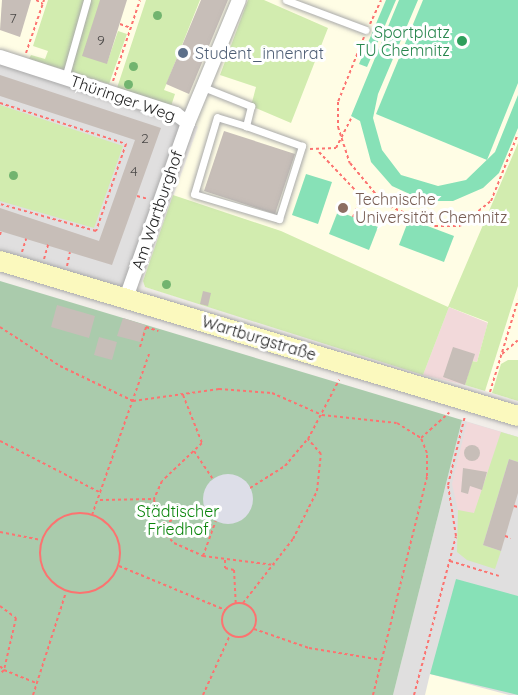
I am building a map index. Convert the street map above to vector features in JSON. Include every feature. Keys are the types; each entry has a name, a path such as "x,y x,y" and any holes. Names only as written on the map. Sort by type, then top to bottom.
{"main road":[{"name":"Wartburgstraße","path":"0,261 518,416"}],"street":[{"name":"Thüringer Weg","path":"0,57 109,92 188,123 239,0"},
{"name":"Am Wartburghof","path":"126,298 188,123"}],"lane":[{"path":"65,78 87,0"},
{"path":"286,0 366,30"},
{"path":"203,87 251,106 246,126"},
{"path":"217,117 246,126 302,146 279,219 194,194 217,117"}],"path":[{"path":"36,0 43,4"},
{"path":"25,58 44,0"},
{"path":"109,92 140,0"},
{"path":"381,0 366,30 338,102 341,140 350,163 384,204"},
{"path":"120,24 132,28"},
{"path":"0,103 126,144 113,188 96,231 0,204"},
{"path":"319,152 336,148 351,119"},
{"path":"302,146 319,152 341,180 362,194 435,226 460,226 490,201 518,134"},
{"path":"353,217 362,194"},
{"path":"414,695 456,536 448,485 477,404 500,356 518,300"},
{"path":"0,327 60,366 133,401 219,389 272,393 322,415 397,423 421,438 427,453 427,476 373,695"},
{"path":"140,347 146,327 158,331"},
{"path":"500,356 518,340"},
{"path":"92,515 149,354"},
{"path":"250,488 285,466 308,439 338,385"},
{"path":"183,395 202,443 162,481 154,499 158,526 174,543 203,556 274,565"},
{"path":"421,438 448,416"},
{"path":"243,603 274,565 317,491 321,454 308,439"},
{"path":"0,441 101,493"},
{"path":"194,451 213,479"},
{"path":"98,500 154,499"},
{"path":"158,526 204,507"},
{"path":"92,515 116,535 119,566 104,586 86,593 66,592 47,577 40,553 42,540 62,518 92,515"},
{"path":"203,556 216,521"},
{"path":"0,532 42,540"},
{"path":"505,536 511,538"},
{"path":"225,560 225,568 234,570 236,603"},
{"path":"450,561 499,576"},
{"path":"119,566 225,610"},
{"path":"33,695 66,592"},
{"path":"254,629 255,614 243,603 236,603 225,610 222,620 230,634 240,637 254,629 309,648 382,660"},
{"path":"0,606 16,618 4,670 0,674"},
{"path":"203,695 230,634"},
{"path":"0,666 4,670 37,683"}],"shaded area":[{"name":"Technische Universität Chemnitz","path":"0,0 518,0 518,401 465,385 472,361 477,362 488,323 449,307 227,312 145,287 143,281 198,127 171,106 0,50"},
{"path":"0,63 188,123 121,297 0,258"},
{"path":"449,307 488,322 477,363 473,361 465,385 423,375"},
{"path":"462,420 518,437 518,695 393,695"},
{"path":"467,422 501,432 474,514 458,510 452,484"},
{"path":"228,474 242,478 249,485 253,499 249,513 242,520 228,524 214,520 207,513 203,499 207,485 214,478"},
{"path":"430,674 509,695 425,695"}],"green space":[{"path":"48,0 100,0 107,63 118,31 127,34 109,84 29,59 31,55 45,59 48,51 33,46"},
{"path":"146,0 200,0 164,90 175,94 171,106 117,88"},
{"path":"248,0 264,0 328,28 291,123 251,106 256,87 220,75"},
{"path":"386,0 396,0 367,67 359,64"},
{"path":"399,0 418,0 378,94 373,118 382,150 401,175 438,186 466,180 495,152 518,95 518,128 499,173 483,188 453,201 425,201 392,186 371,162 360,121 351,116"},
{"name":"Sportplatz TU Chemnitz","path":"423,0 518,0 518,83 487,160 376,114"},
{"path":"0,105 123,146 94,228 0,201"},
{"path":"518,143 518,286 485,391 465,385 472,361 477,362 488,322 449,307 423,375 145,287 143,281 173,195 281,231 448,307"},
{"path":"306,174 332,182 318,224 292,215"},
{"path":"338,211 378,227 369,250 329,234"},
{"path":"409,219 454,236 444,262 399,245"},
{"name":"Städtischer Friedhof","path":"0,281 462,420 393,695 0,695"},
{"path":"508,360 518,360 518,401 492,393 501,364"},
{"path":"501,432 518,437 518,462 509,459 483,545 501,551 495,569 467,560 457,552 458,510 474,513"},
{"path":"456,579 518,596 518,695 430,674"}],"building":[{"path":"2,0 31,0 20,37 0,30"},
{"path":"100,0 127,0 107,64 82,56"},
{"path":"201,0 228,0 189,94 166,84"},
{"path":"0,75 161,128 112,265 0,231 0,208 99,241 135,140 0,96"},
{"path":"224,131 295,154 275,214 204,191"},
{"path":"203,291 211,293 208,306 200,304"},
{"path":"57,305 95,316 89,338 51,327"},
{"path":"123,318 145,325 140,342 117,336"},
{"path":"99,337 117,342 112,360 94,355"},
{"path":"453,347 475,354 465,385 443,377"},
{"path":"469,445 475,445 480,453 478,459 469,461 464,456 464,450"},
{"path":"509,459 518,462 518,493 501,551 483,545"},
{"path":"463,468 487,472 482,490 470,486 468,494 461,492"}],"place":[{"name":"Sportplatz TU Chemnitz","path":"462,41"},
{"name":"Student_innenrat","path":"183,53"},
{"name":"Technische Universität Chemnitz","path":"343,208"}]}
